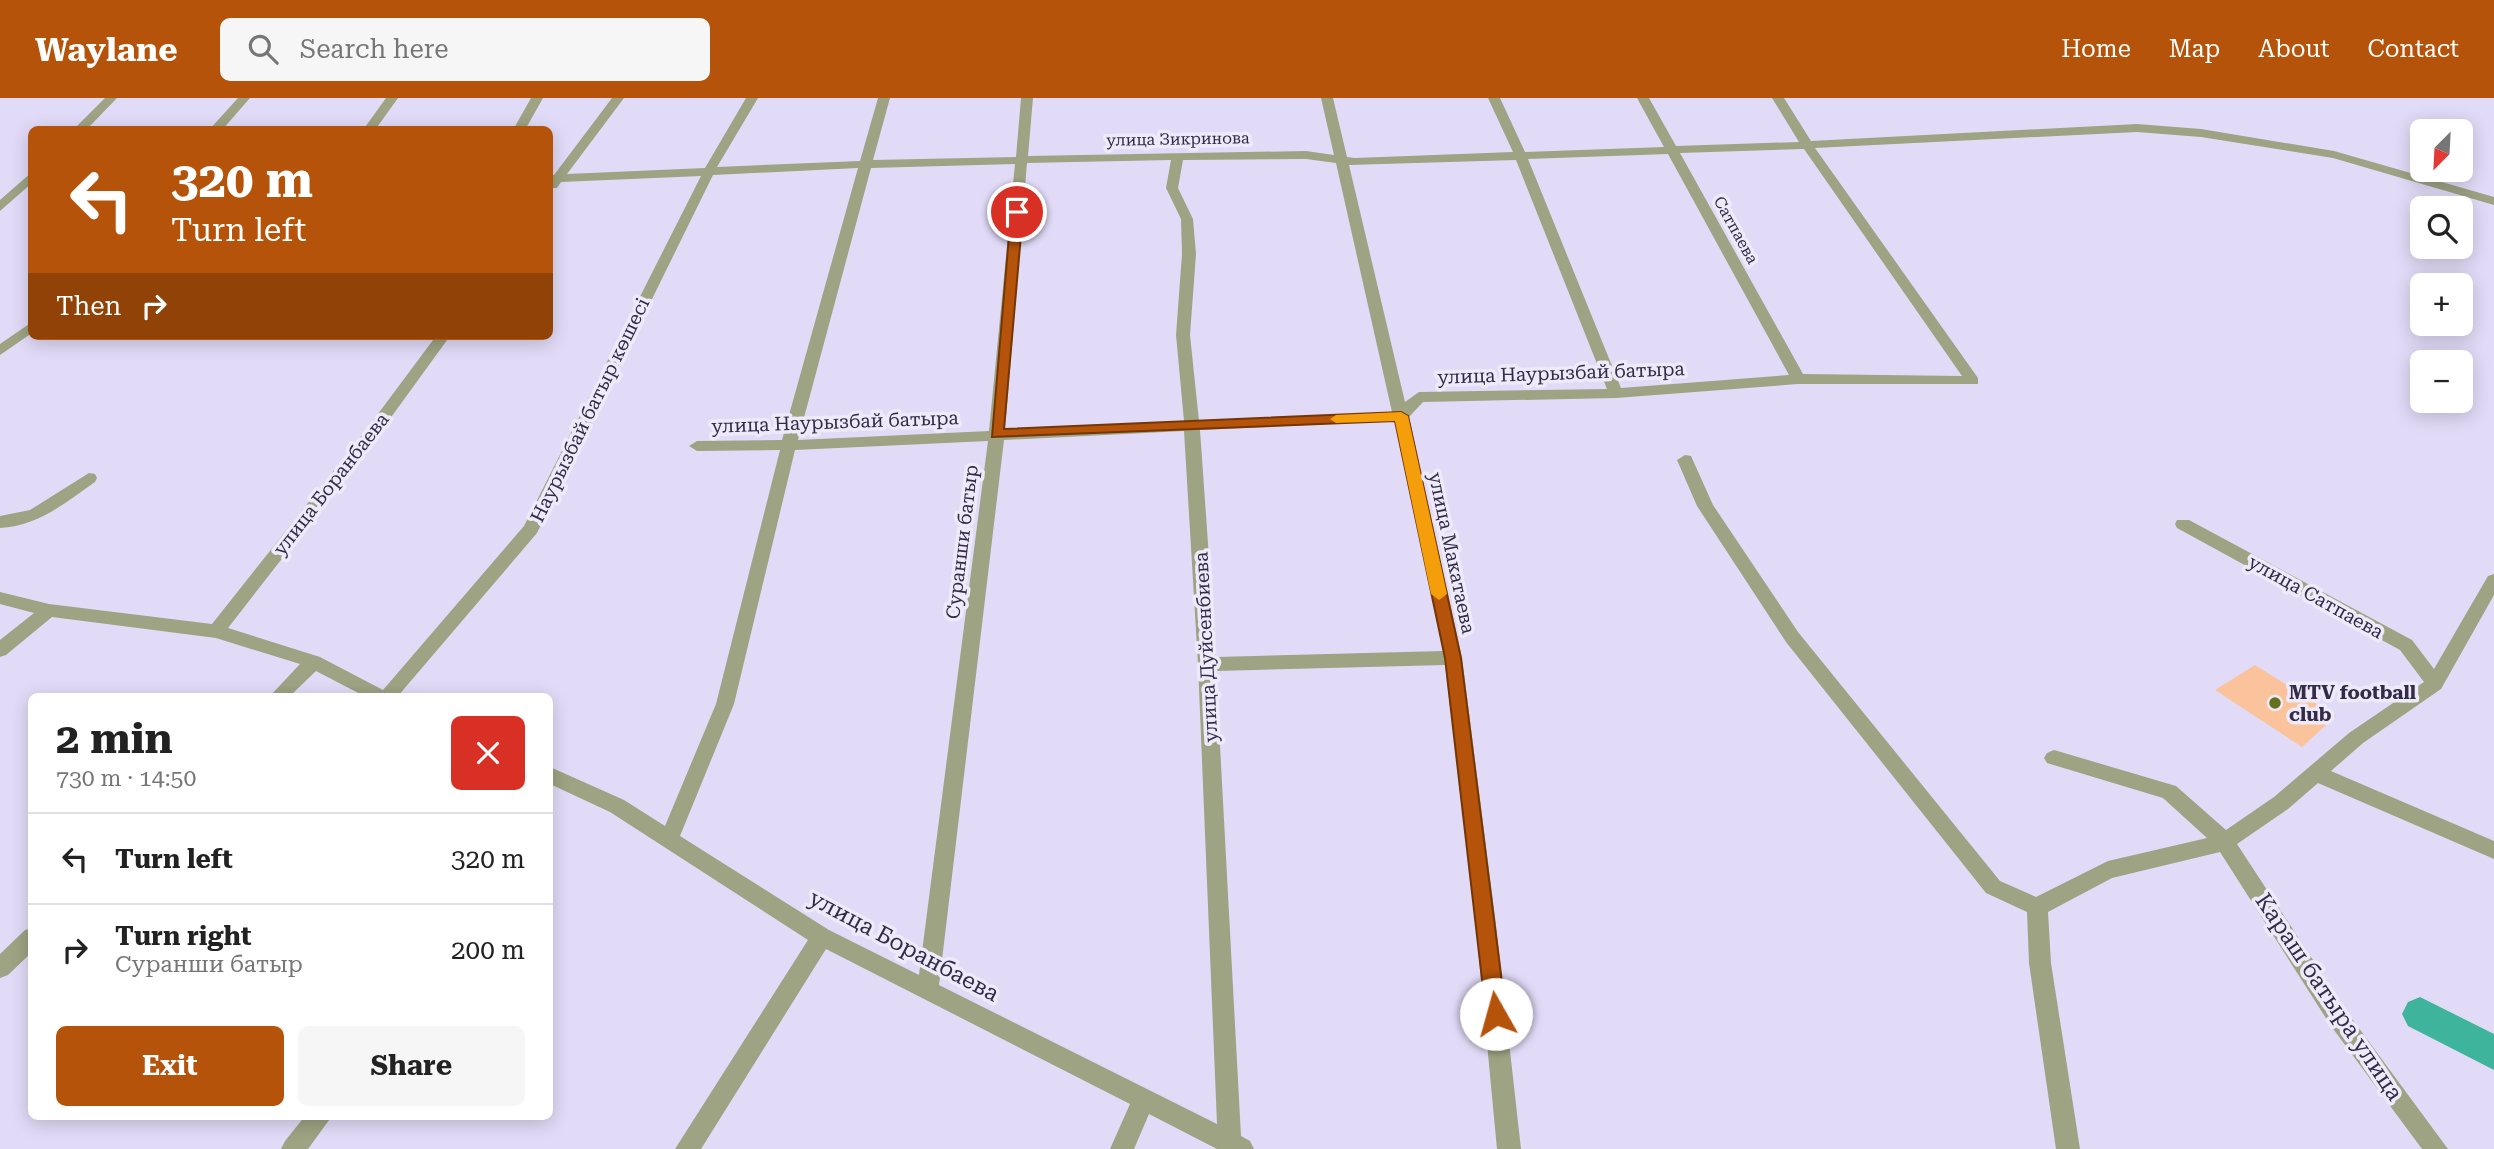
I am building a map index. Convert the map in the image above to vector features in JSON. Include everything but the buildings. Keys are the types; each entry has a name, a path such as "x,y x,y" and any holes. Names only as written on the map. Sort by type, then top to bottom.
{"street":[{"path":"83,126 111,98"},
{"path":"219,126 244,98"},
{"path":"372,126 392,98"},
{"path":"521,126 537,98"},
{"path":"554,179 618,98"},
{"name":"Наурызбай батыр көшесі","path":"391,693 531,529 709,172 752,98"},
{"path":"668,839 724,704 789,445 884,98"},
{"name":"Суранши батыр","path":"928,990 996,434 1027,98"},
{"name":"улица Макатаева","path":"1328,98 1453,658 1488,943 1509,1149"},
{"path":"1494,98 1521,156 1616,393"},
{"name":"Сатпаева","path":"1643,98 1798,379"},
{"path":"1778,98 1807,145"},
{"name":"улица Зикринова","path":"554,179 866,164 1178,156 1306,155 1354,162 1807,145 2137,128 2175,131 2334,155 2494,201"},
{"name":"улица Наурызбай батыра","path":"697,446 789,445 1401,416 1419,397 1616,393 1798,379 1973,381 1807,145"},
{"name":"улица Дуйсенбиева","path":"1178,156 1172,188 1187,219 1189,254 1183,335 1208,664 1236,1146"},
{"path":"2,203 28,180"},
{"path":"2,203 28,200"},
{"path":"0,351 28,329"},
{"name":"улица Боранбаева","path":"216,631 371,434 440,340"},
{"path":"1685,460 1705,506 1791,637 1993,887 2037,907"},
{"path":"0,522 19,520 43,510 89,478"},
{"name":"улица Сатпаева","path":"2183,524 2406,645 2435,684"},
{"path":"2037,907 2108,870 2225,842 2281,803 2356,738 2435,684 2494,580"},
{"path":"0,598 49,610 216,631 314,662 373,693"},
{"path":"0,650 49,610"},
{"path":"1208,664 1453,658"},
{"path":"282,693 314,662"},
{"path":"2054,758 2169,792 2225,842"},
{"path":"2315,773 2494,850"},
{"name":"улица Боранбаева","path":"553,776 617,806 822,937 1236,1146"},
{"name":"Караш батыра улица","path":"2225,842 2339,1019 2436,1149"},
{"path":"2037,907 2040,963 2068,1149"},
{"path":"687,1149 822,937"},
{"path":"0,968 28,941"},
{"path":"1122,1149 1144,1098"},
{"path":"293,1149 318,1120"}],"shaded area":[{"name":"MTV football club","path":"2255,665 2336,716 2302,747 2215,690"}],"waterway":[{"path":"2420,1014 2494,1053"}],"slow traffic":[{"path":"1336,419 1401,416 1439,594"}],"place":[{"name":"MTV football club","path":"2275,703"}],"route":[{"path":"1017,212 996,434 1401,416 1453,658 1496,1014"}]}
